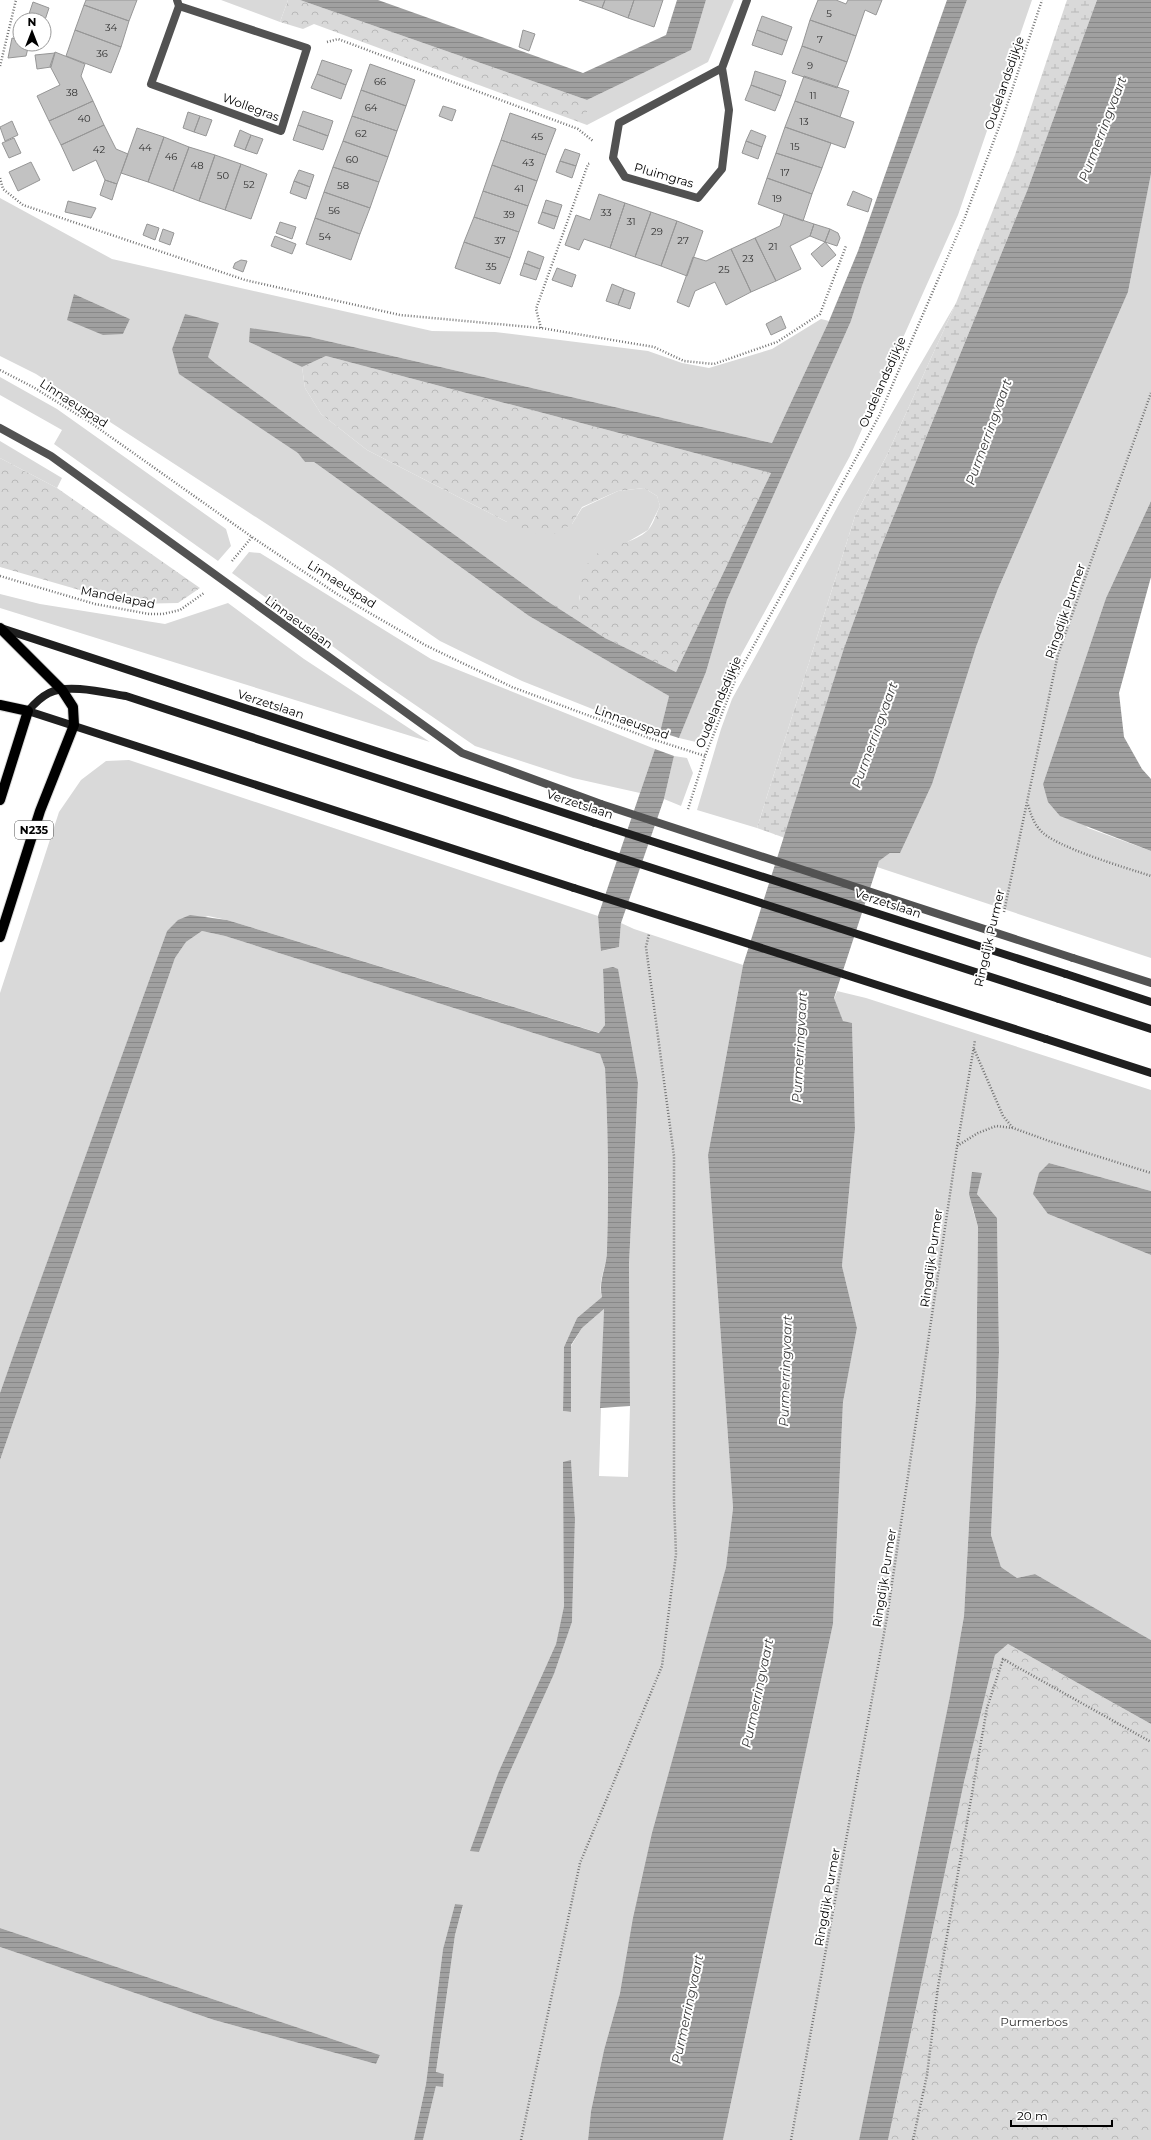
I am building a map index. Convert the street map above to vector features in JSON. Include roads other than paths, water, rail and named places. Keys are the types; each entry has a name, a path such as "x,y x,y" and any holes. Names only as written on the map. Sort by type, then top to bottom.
{"main road":[{"name":"Verzetslaan","path":"0,937 40,811 74,725 73,707 62,690 1,628"},
{"name":"Verzetslaan","path":"1,628 1151,1002"},
{"path":"0,800 28,711 50,692 62,690 92,690 126,696 1151,1029"},
{"path":"0,705 28,711 74,725 574,888 1151,1073"}],"street":[{"name":"Pluimgras","path":"722,68 619,123 613,158 625,177 698,198 722,169 729,110 722,68 747,0"},
{"name":"Wollegras","path":"178,3 307,48 281,131 151,84 178,3"},
{"name":"Linnaeuslaan","path":"0,428 51,456 462,753 601,804"},
{"name":"Verzetslaan","path":"601,804 1151,984"}],"water":[{"path":"300,0 378,0 583,73 666,35 677,0 706,0 691,50 587,100"},
{"path":"947,0 967,0 862,286 851,321 727,600 706,672 679,738 660,732 669,696 529,616 314,462 305,462 298,453 179,374 172,349 185,314 219,323 208,357 215,363 547,601 605,638 676,672 771,473 326,356 302,367 249,342 250,328 310,337 772,443 829,321 858,251"},
{"name":"Purmerringvaart","path":"1097,0 1151,0 1151,174 1128,292 998,589 976,647 932,784 900,853 890,853 879,861 834,998 843,1021 852,1023 855,1129 842,1266 857,1328 843,1402 833,1624 723,2140 588,2140 591,2111 604,2050 620,1993 633,1918 652,1833 726,1567 733,1508 708,1155 743,965 844,648 879,552 1027,191"},
{"path":"74,294 130,319 123,334 103,335 67,320"},
{"path":"1151,501 1151,577 1119,693 1124,737 1142,769 1151,779 1151,851 1060,816 1048,802 1043,784 1106,598"},
{"path":"655,749 674,756 664,799 621,923 619,947 601,951 598,916"},
{"path":"190,915 227,920 599,1033 605,1025 603,969 613,967 618,969 638,1083 629,1264 630,1406 600,1408 604,1309 582,1328 571,1345 571,1412 563,1411 564,1347 577,1318 602,1297 601,1285 607,1256 607,1114 605,1068 600,1054 225,936 202,931 186,942 175,958 0,1460 0,1393 167,931 178,920"},
{"path":"1049,1163 1151,1191 1151,1255 1048,1214 1033,1194 1039,1173"},
{"path":"972,1172 982,1173 977,1194 997,1218 999,1352 991,1535 1001,1567 1017,1578 1035,1574 1151,1640 1151,1724 1008,1644 995,1655 964,1782 888,2140 859,2140 950,1696 964,1616 976,1397 978,1227 969,1194"},
{"path":"571,1460 575,1519 572,1622 554,1674 504,1785 479,1852 470,1851 499,1771 556,1644 564,1606 563,1462"},
{"path":"455,1904 463,1905 455,1935 436,2072 444,2074 443,2087 436,2086 423,2140 414,2140 426,2084 443,1949"},
{"path":"0,1928 380,2055 376,2064 214,2020 0,1947"}],"park label":[{"name":"Purmerbos","path":"1034,2021"}]}
